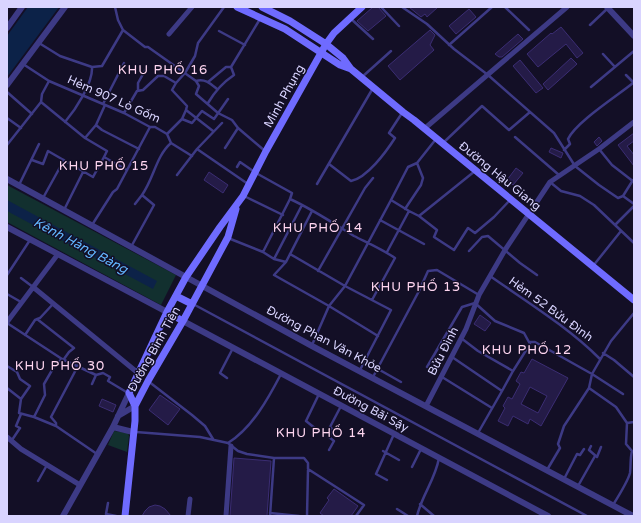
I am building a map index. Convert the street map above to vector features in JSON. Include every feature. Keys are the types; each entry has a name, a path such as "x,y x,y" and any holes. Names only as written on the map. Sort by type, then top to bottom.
{"main road":[{"name":"Đường Hậu Giang","path":"237,7 285,29 321,53 352,69"},
{"name":"Đường Hậu Giang","path":"262,7 290,21 326,44 343,58 352,69 403,112 634,300"},
{"name":"Minh Phụng","path":"186,277 243,196 266,151 326,44 334,33 362,7"},
{"name":"Minh Phụng","path":"202,286 228,237 237,205"},
{"name":"Đường Bình Tiên","path":"129,393 167,312 186,277"},
{"name":"Đường Bình Tiên","path":"135,406 148,380 202,286"},
{"path":"176,296 192,304"},
{"path":"167,312 183,321"},
{"path":"124,516 135,406 129,393"}],"street":[{"path":"8,24 22,7"},
{"path":"7,85 64,7"},
{"path":"169,34 192,7"},
{"path":"424,129 488,76 567,7"},
{"path":"608,7 634,36"},
{"name":"Bửu Đình","path":"426,406 461,338 479,295 528,213 550,182 599,149 634,122"},
{"name":"Đường Phan Văn Khỏe","path":"7,179 312,346 633,516"},
{"path":"7,227 167,312"},
{"path":"7,322 9,314 21,303 58,254"},
{"path":"33,287 138,373"},
{"name":"Đường Bãi Sậy","path":"183,321 548,516"},
{"name":"Đường Bình Tiên","path":"63,516 113,427 129,393"},
{"name":"Đường Bình Tiên","path":"118,416 135,406"},
{"path":"113,427 133,432"},
{"path":"7,446 9,438 21,449 80,485"},
{"path":"226,516 230,445"},
{"path":"188,516 190,499"}],"lane":[{"path":"115,7 118,20 124,30 145,47 148,47 196,81 199,86 196,94 218,113 232,120 238,128 266,151"},
{"path":"167,134 182,119 187,106 172,90 195,56 198,43 224,7"},
{"path":"381,7 399,26"},
{"path":"402,7 427,24 554,134 575,166 618,198 623,196 633,181 612,165 599,149"},
{"path":"449,44 492,7"},
{"path":"505,7 529,30"},
{"path":"590,25 608,7"},
{"path":"350,17 373,39"},
{"path":"231,67 261,18"},
{"path":"38,43 60,56 92,67 102,66 124,30"},
{"path":"219,31 245,45"},
{"path":"362,77 391,51"},
{"path":"591,87 634,51"},
{"path":"603,54 615,67"},
{"name":"Hẻm 907 Lò Gốm","path":"23,64 49,81 124,113 150,127 155,127 167,134 171,143"},
{"path":"85,138 96,125 104,104 124,64"},
{"path":"65,122 76,109 83,95 92,72 92,67"},
{"path":"124,113 138,90 138,83 147,67"},
{"path":"208,82 226,67 231,67"},
{"path":"208,103 217,89 234,75 231,67"},
{"path":"564,150 570,144 568,139 571,133 595,112 634,83 626,75"},
{"path":"138,90 143,90 158,76 166,77 176,83"},
{"path":"196,81 201,79 217,89"},
{"path":"7,145 41,102 42,94 49,81"},
{"path":"317,184 374,87"},
{"path":"7,92 32,114"},
{"path":"182,119 192,123 202,111 214,119 228,99"},
{"path":"32,160 43,164 48,151 93,178 107,151 85,138 41,102"},
{"path":"312,346 329,306 344,286 392,200 408,167 417,162 439,141 482,106 509,130 530,112"},
{"path":"186,110 213,131"},
{"path":"329,164 351,180 357,180 375,164 386,151 394,138 389,133 403,112"},
{"path":"7,118 21,128"},
{"path":"177,175 197,149 222,123"},
{"path":"96,125 102,130 139,149"},
{"path":"92,226 113,192 117,189 150,127"},
{"path":"225,148 238,128"},
{"path":"515,137 559,175"},
{"path":"135,204 147,188 164,149 171,143 192,156"},
{"path":"19,185 39,144"},
{"path":"197,149 249,184"},
{"path":"104,157 127,170"},
{"path":"43,199 64,160"},
{"path":"237,167 240,162 292,194 283,215 263,252"},
{"path":"405,209 421,185 423,178 417,162"},
{"path":"419,216 475,170"},
{"path":"64,210 83,172"},
{"path":"318,270 365,188 373,178"},
{"path":"550,182 561,191 580,196 594,205 634,243"},
{"path":"131,247 154,205 142,194"},
{"path":"243,196 283,215"},
{"path":"615,226 634,205 623,196"},
{"path":"290,199 342,229 387,252 395,258 372,300"},
{"path":"392,200 419,216 437,230 434,237 454,250 468,228 475,233 494,217 511,199"},
{"path":"274,259 302,205"},
{"path":"312,211 286,262 274,275 378,336"},
{"path":"387,252 409,211"},
{"path":"380,220 424,244"},
{"path":"593,266 621,231"},
{"path":"469,251 482,237 488,236 537,275"},
{"path":"228,237 263,252 274,259 286,262"},
{"path":"7,275 30,239"},
{"path":"290,254 344,286 391,310 359,371"},
{"path":"7,266 12,268"},
{"path":"373,378 419,291 428,270 437,270 479,295"},
{"name":"Hẻm 52 Bửu Đình","path":"490,276 577,338 600,359"},
{"path":"21,278 33,287"},
{"path":"7,294 21,303"},
{"path":"25,334 34,320 40,318 53,304"},
{"path":"192,304 587,516"},
{"path":"475,304 495,321 524,333 530,344 478,434"},
{"name":"Bửu Đình","path":"427,367 462,307 475,304"},
{"path":"547,470 560,448 558,444 564,426 589,388 592,374 603,353 634,313"},
{"path":"34,417 45,395 44,384 55,365 74,348 37,319"},
{"path":"7,322 63,359 96,375 103,373 110,377 108,381 129,393"},
{"path":"461,338 478,351 513,372"},
{"path":"529,342 535,342 592,374 623,394"},
{"path":"227,378 220,373 233,348"},
{"path":"603,353 634,377"},
{"path":"451,357 502,391"},
{"path":"56,426 56,423 51,417 80,362"},
{"path":"7,366 17,372 20,379 30,386 21,399 19,413 21,414 16,426 20,428 9,438"},
{"path":"378,369 401,382"},
{"path":"230,445 256,416 281,374"},
{"path":"92,384 96,375"},
{"path":"441,377 492,408"},
{"path":"148,380 205,426 213,439"},
{"path":"7,388 21,399"},
{"path":"589,388 616,407 627,422 626,444 632,451 630,459 632,463 630,473 613,505"},
{"path":"316,429 306,421 319,394"},
{"path":"329,450 334,441 329,437 333,430 330,427 341,406"},
{"path":"21,414 34,417 56,426 97,454"},
{"path":"627,422 634,422"},
{"path":"133,432 200,437 213,439 230,445 238,451 247,454 274,458 304,458 308,464 307,516"},
{"path":"388,480 376,474 384,452 394,434"},
{"path":"591,446 589,450 595,456"},
{"path":"578,487 595,456 597,457 601,447"},
{"path":"412,467 421,448"},
{"path":"564,479 577,454 580,455 584,449"},
{"path":"384,452 398,460"},
{"path":"274,458 270,515 299,516"},
{"path":"417,516 420,504 435,475 439,458"},
{"path":"38,480 48,465"},
{"path":"308,469 364,505 356,516"},
{"path":"108,503 106,514 116,516"},
{"path":"420,504 434,516"},
{"path":"397,509 408,516"}],"green space":[{"path":"7,185 176,275 161,305 7,222"},
{"path":"114,431 128,433 127,452 108,445"}],"water":[{"path":"28,7 59,7 7,77 7,36"},
{"name":"Kênh Hàng Bàng","path":"7,200 157,281 153,289 7,211"}],"building":[{"path":"373,7 378,7 386,16 368,31 357,21"},
{"path":"409,7 438,7 427,17 425,14 421,17"},
{"path":"469,9 476,17 456,34 449,26"},
{"path":"561,27 583,53 577,58 566,44 538,67 527,54 551,33 552,34"},
{"path":"430,30 435,35 430,45 434,50 400,80 388,66"},
{"path":"518,34 523,39 502,57 495,54"},
{"path":"571,58 577,64 548,90 543,84"},
{"path":"520,60 543,88 536,93 513,66"},
{"path":"634,133 634,141 627,146 634,155 634,166 618,145"},
{"path":"599,137 602,141 597,146 594,142"},
{"path":"551,148 563,153 561,158 549,152"},
{"path":"516,168 523,173 513,185 507,180"},
{"path":"209,172 228,185 223,193 204,180"},
{"path":"480,315 491,323 485,331 474,324"},
{"path":"532,359 568,378 541,426 530,419 528,424 513,416 508,426 498,421 505,408 503,406 508,397 512,399 520,384 516,381 521,372 524,373","holes":["530,387 547,396 538,413 521,404"]},
{"path":"160,395 180,409 168,425 149,410"},
{"path":"102,399 116,405 113,412 99,406"},
{"path":"234,458 271,461 267,516 230,516"},
{"path":"334,489 358,506 351,516 324,516 320,513 329,500 327,498"},
{"path":"155,505 165,509 171,516 142,516 149,507"}],"district":[{"name":"KHU PHỐ 16","path":"163,69"},
{"name":"KHU PHỐ 15","path":"104,165"},
{"name":"KHU PHỐ 14","path":"318,227"},
{"name":"KHU PHỐ 13","path":"416,286"},
{"name":"KHU PHỐ 12","path":"527,349"},
{"name":"KHU PHỐ 30","path":"60,365"},
{"name":"KHU PHỐ 14","path":"321,432"}]}
